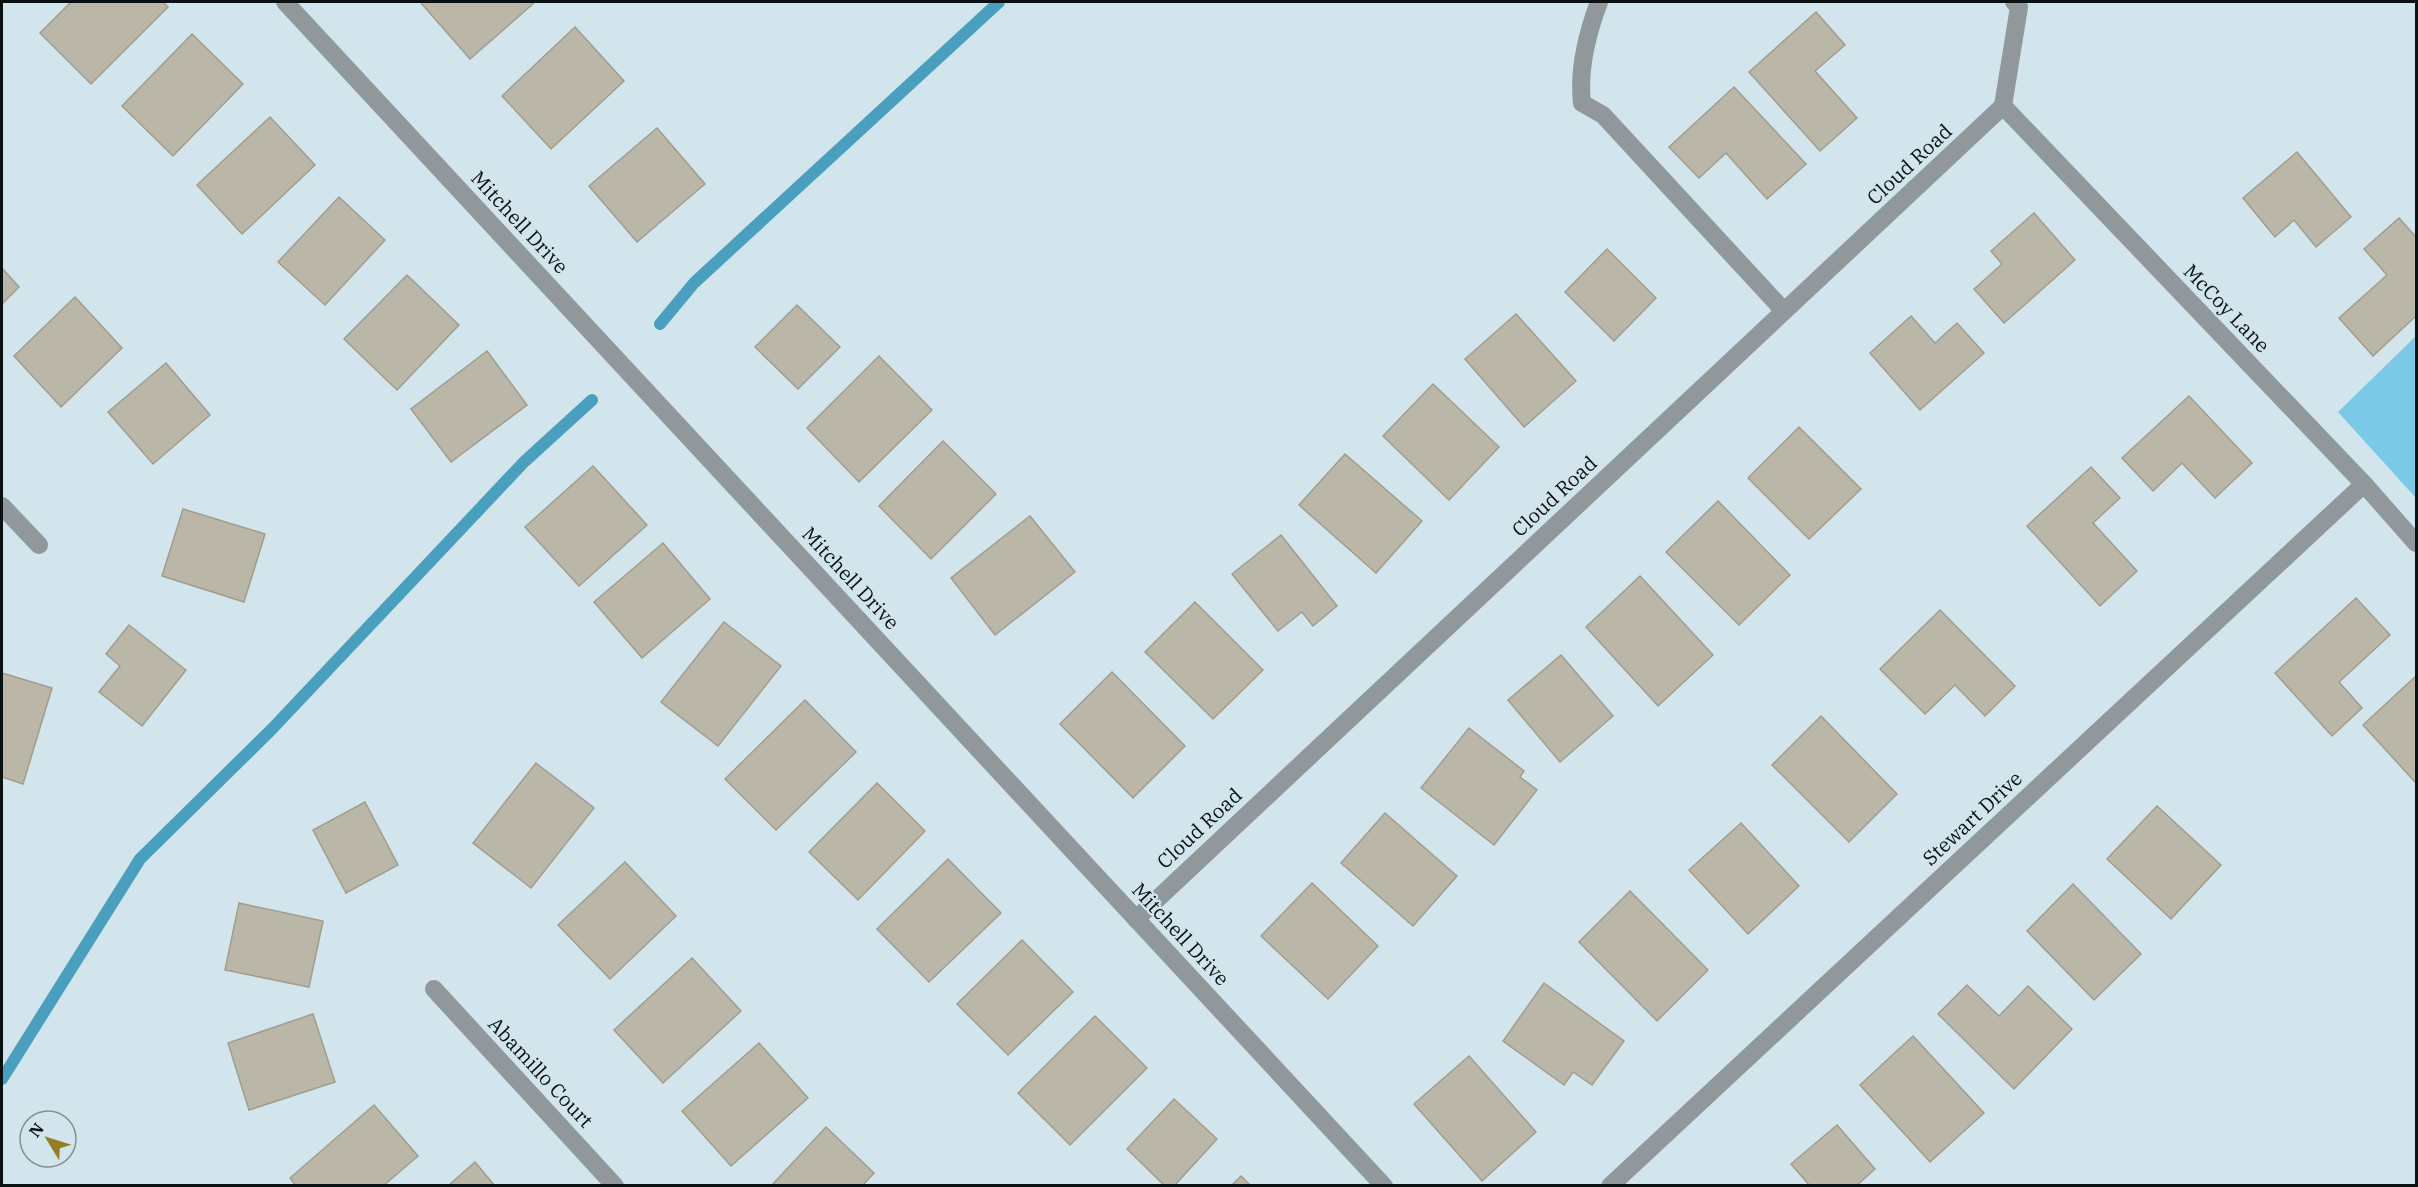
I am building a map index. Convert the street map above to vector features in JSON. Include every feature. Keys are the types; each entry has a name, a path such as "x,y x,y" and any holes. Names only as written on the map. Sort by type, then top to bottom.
{"street":[{"name":"Mitchell Drive","path":"285,2 1383,1185"},
{"path":"1599,2 1589,28 1580,84 1582,103 1603,115 1784,311"},
{"path":"2003,106 2019,7 2014,2"},
{"name":"Cloud Road","path":"1136,919 2003,106"},
{"name":"McCoy Lane","path":"2003,106 2364,484 2416,543"},
{"name":"Stewart Drive","path":"1610,1185 2364,484"},
{"path":"2,506 39,545"},
{"name":"Abamillo Court","path":"434,989 615,1185"}],"shaded area":[{"path":"2416,336 2416,498 2338,412"}],"building":[{"path":"71,2 163,2 168,7 91,84 40,33"},
{"path":"535,2 470,59 421,3"},
{"path":"1816,12 1845,45 1815,71 1857,118 1820,151 1749,72"},
{"path":"575,27 624,81 551,149 502,96"},
{"path":"192,34 243,84 173,156 122,106"},
{"path":"1734,87 1806,164 1767,199 1726,153 1699,178 1669,147"},
{"path":"270,117 315,165 242,234 197,185"},
{"path":"657,128 705,184 637,242 589,186"},
{"path":"2297,152 2351,217 2316,247 2294,220 2275,237 2243,198"},
{"path":"339,197 385,240 325,305 278,262"},
{"path":"2034,213 2075,260 2004,323 1974,289 2002,264 1991,251"},
{"path":"2399,218 2416,237 2416,316 2373,356 2339,318 2387,275 2364,249"},
{"path":"1607,249 1656,298 1614,341 1565,292"},
{"path":"2,268 19,287 2,304"},
{"path":"407,275 459,325 397,390 344,339"},
{"path":"75,297 122,348 61,407 14,356"},
{"path":"797,305 840,347 798,389 755,347"},
{"path":"1516,314 1576,381 1524,427 1465,359"},
{"path":"1911,316 1935,343 1957,323 1984,353 1920,410 1870,353"},
{"path":"487,351 527,405 451,462 411,409"},
{"path":"879,356 932,410 859,482 807,428"},
{"path":"166,363 210,415 153,464 108,412"},
{"path":"1433,384 1499,447 1449,500 1383,436"},
{"path":"2189,396 2252,463 2215,498 2182,463 2153,491 2122,458"},
{"path":"1799,427 1861,489 1809,539 1748,478"},
{"path":"943,441 996,494 931,559 879,506"},
{"path":"1345,454 1422,521 1376,573 1299,505"},
{"path":"593,466 647,525 579,586 525,527"},
{"path":"2091,467 2120,498 2093,523 2137,571 2100,606 2027,526"},
{"path":"1718,501 1790,575 1739,625 1666,552"},
{"path":"183,509 265,534 244,602 162,576"},
{"path":"1030,516 1075,572 995,635 951,578"},
{"path":"1281,535 1337,606 1313,626 1302,612 1278,631 1232,574"},
{"path":"663,543 710,599 642,658 594,602"},
{"path":"1640,576 1713,655 1658,706 1586,627"},
{"path":"2356,598 2390,635 2339,682 2362,708 2332,736 2275,673"},
{"path":"1195,602 1263,670 1213,719 1145,652"},
{"path":"1940,610 2015,686 1985,716 1955,685 1925,714 1880,669"},
{"path":"724,622 781,666 718,746 661,702"},
{"path":"129,625 186,670 142,726 99,692 120,666 106,654"},
{"path":"1561,655 1613,716 1560,762 1508,700"},
{"path":"1112,672 1185,746 1133,798 1060,724"},
{"path":"2,673 52,688 23,784 2,777"},
{"path":"2416,676 2416,783 2363,725"},
{"path":"805,700 856,752 776,830 725,779"},
{"path":"1821,716 1897,794 1849,842 1772,765"},
{"path":"1469,728 1524,771 1520,777 1537,790 1494,845 1421,788"},
{"path":"536,763 594,808 531,888 473,843"},
{"path":"877,783 925,831 858,900 809,852"},
{"path":"365,802 398,865 346,893 313,830"},
{"path":"2157,806 2221,865 2171,919 2107,859"},
{"path":"1385,813 1457,876 1413,926 1341,863"},
{"path":"1741,823 1799,886 1748,934 1689,870"},
{"path":"948,859 1001,913 929,982 877,929"},
{"path":"625,862 676,916 610,979 558,925"},
{"path":"1312,883 1378,946 1328,999 1261,936"},
{"path":"2073,884 2141,954 2094,1000 2027,931"},
{"path":"1630,891 1708,970 1657,1021 1579,942"},
{"path":"239,903 323,921 309,987 225,970"},
{"path":"1022,940 1073,992 1008,1055 957,1004"},
{"path":"692,958 741,1011 663,1083 614,1030"},
{"path":"1544,983 1624,1041 1592,1085 1573,1072 1564,1085 1503,1041"},
{"path":"1967,985 1999,1016 2028,986 2072,1029 2014,1089 1938,1014"},
{"path":"313,1014 335,1082 249,1110 228,1043"},
{"path":"1095,1016 1147,1068 1070,1145 1018,1093"},
{"path":"1913,1036 1984,1113 1930,1162 1860,1085"},
{"path":"759,1043 808,1098 731,1166 682,1111"},
{"path":"1469,1056 1536,1132 1482,1181 1414,1104"},
{"path":"1174,1099 1217,1139 1174,1186 1165,1186 1127,1149"},
{"path":"374,1105 418,1156 383,1186 296,1186 290,1178"},
{"path":"1837,1125 1875,1169 1856,1186 1810,1186 1791,1164"},
{"path":"826,1127 874,1173 862,1186 771,1186"},
{"path":"475,1162 495,1186 448,1186"},
{"path":"1241,1176 1251,1186 1231,1186"}],"waterway":[{"path":"660,324 694,283 999,2"},
{"path":"2,1079 140,859 272,729 524,462 592,400"}]}
